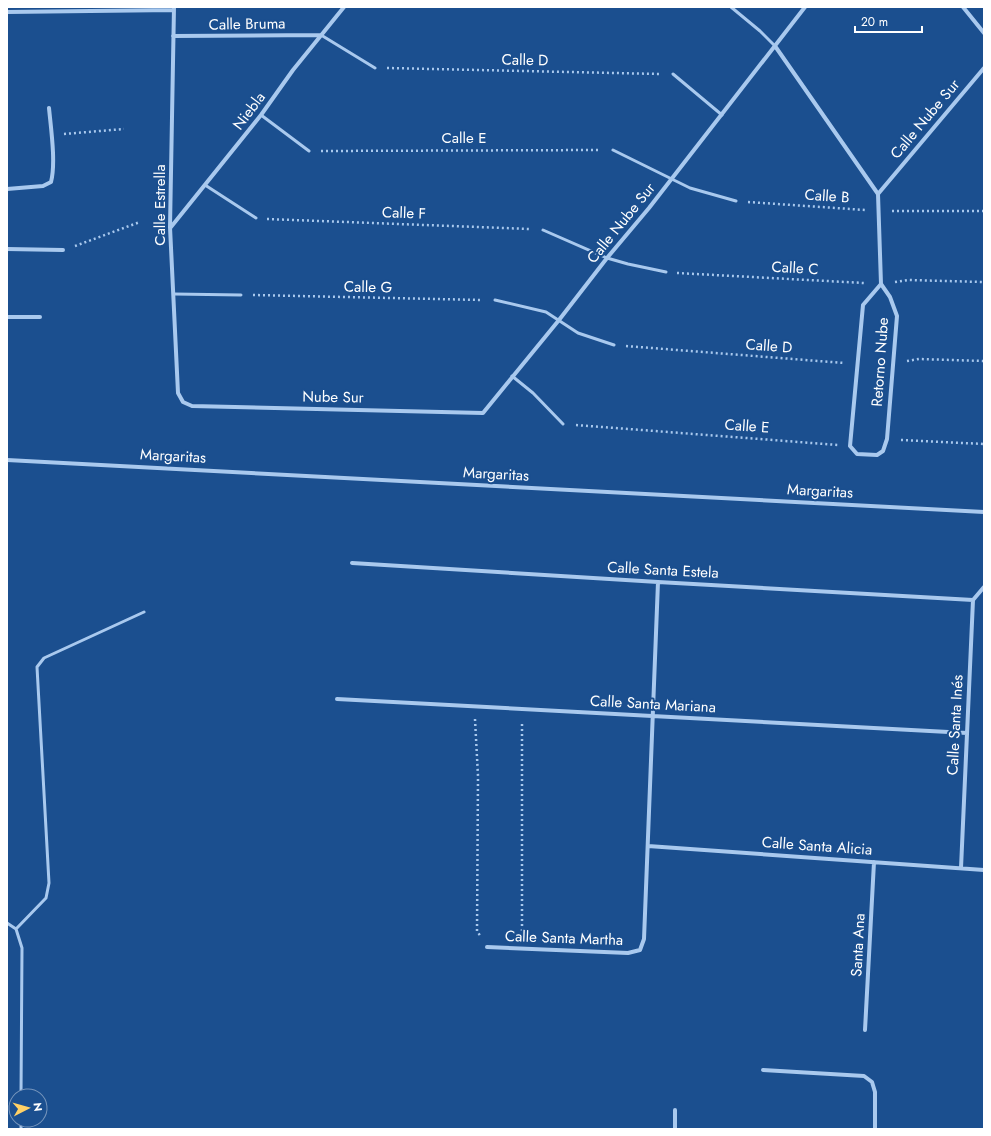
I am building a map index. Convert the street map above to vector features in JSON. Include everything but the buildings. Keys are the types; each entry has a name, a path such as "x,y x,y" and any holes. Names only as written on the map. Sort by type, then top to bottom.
{"street":[{"name":"Niebla","path":"170,227 261,115 293,70 344,7"},
{"name":"Calle Nube Sur","path":"483,413 672,179 805,7"},
{"path":"963,7 984,33"},
{"path":"7,12 174,8"},
{"name":"Calle Estrella","path":"174,8 170,227 178,393 183,402"},
{"name":"Calle Bruma","path":"173,36 321,35"},
{"path":"775,46 878,194"},
{"name":"Calle Nube Sur","path":"878,194 984,68"},
{"path":"7,189 43,186 51,182 53,175 52,135 49,108"},
{"name":"Retorno Nube","path":"878,194 881,284 890,297 897,316 886,439"},
{"path":"7,249 63,250"},
{"path":"881,284 864,305 850,446 856,454 877,455 883,451 886,439"},
{"path":"7,317 40,317"},
{"name":"Nube Sur","path":"183,402 192,406 483,413"},
{"name":"Margaritas","path":"7,460 984,512"},
{"name":"Calle Santa Estela","path":"352,563 973,600"},
{"path":"648,846 658,582"},
{"path":"973,600 984,587"},
{"name":"Calle Santa Inés","path":"961,868 973,600"},
{"name":"Calle Santa Mariana","path":"337,699 967,733"},
{"name":"Calle Santa Martha","path":"487,947 628,953 640,950 644,939 648,846"},
{"name":"Calle Santa Alicia","path":"648,846 984,870"},
{"name":"Santa Ana","path":"866,1030 874,862"},
{"path":"764,1070 864,1076 872,1082 875,1092 875,1129"},
{"path":"675,1110 675,1129"}],"lane":[{"path":"731,7 760,31 775,46"},
{"path":"321,35 375,68"},
{"path":"672,74 722,115"},
{"path":"261,115 309,151"},
{"path":"613,150 690,188 736,202"},
{"path":"205,185 256,218"},
{"path":"543,230 607,258 666,272"},
{"path":"174,294 241,295"},
{"path":"495,300 546,312 578,333 614,345"},
{"path":"512,376 533,393 563,424"},
{"path":"16,930 46,898 48,883 37,667 44,658 144,612"},
{"path":"7,924 16,930 22,948 21,1088"}],"path":[{"name":"Calle D","path":"375,68 672,74"},
{"path":"52,135 124,129"},
{"name":"Calle E","path":"309,151 613,150"},
{"name":"Calle B","path":"736,202 878,211 984,211"},
{"name":"Calle F","path":"256,218 543,230"},
{"path":"63,250 140,222"},
{"name":"Calle C","path":"666,272 881,284 908,280 984,282"},
{"name":"Calle G","path":"241,295 495,300"},
{"name":"Calle D","path":"614,345 858,364"},
{"path":"893,363 919,359 984,361"},
{"name":"Calle E","path":"563,424 850,446"},
{"path":"886,439 984,444"},
{"path":"474,706 478,776 477,931 487,947"},
{"path":"522,709 522,949"}]}
